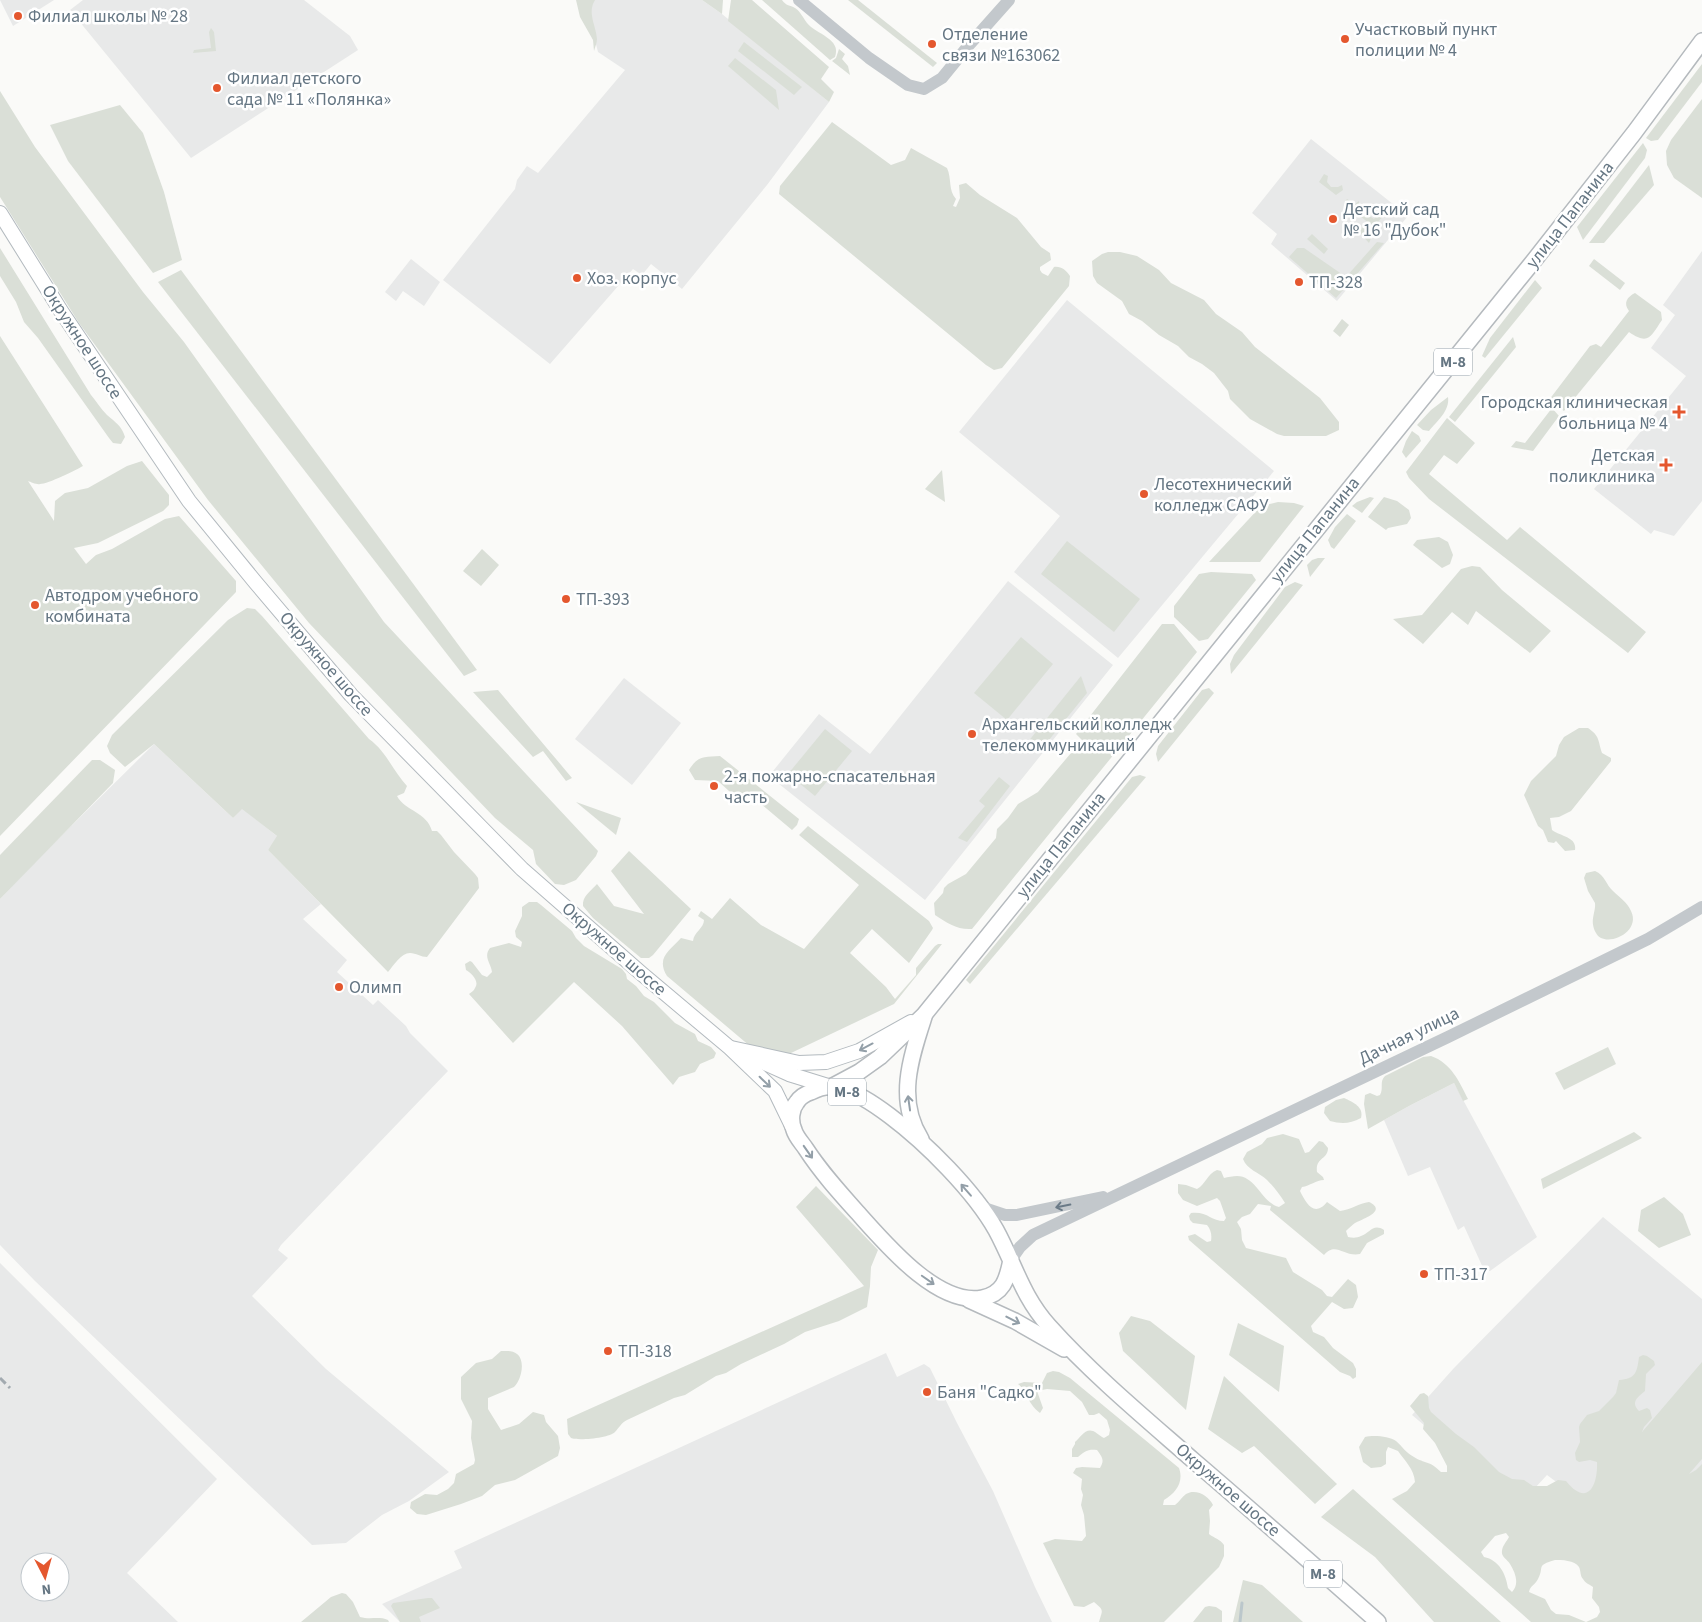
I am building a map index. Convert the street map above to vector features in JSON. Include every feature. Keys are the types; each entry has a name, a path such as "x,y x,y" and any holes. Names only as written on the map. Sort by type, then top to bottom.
{"main road":[{"name":"улица Папанина","path":"831,1086 859,1072 880,1057 924,1015 1532,263 1634,133 1702,41"},
{"name":"Окружное шоссе","path":"0,212 62,311 189,501 351,695 522,869 730,1048 775,1091 792,1127 815,1162 891,1249 914,1270 944,1291 1015,1321 1079,1357"},
{"name":"улица Папанина","path":"730,1048 799,1063 826,1062 859,1051 924,1015"},
{"name":"улица Папанина","path":"924,1015 910,1062 908,1078 911,1117 917,1132 927,1148"},
{"name":"Окружное шоссе","path":"730,1048 789,1074 852,1093 891,1116 927,1148 981,1208 995,1229 1031,1304 1048,1326 1163,1434 1378,1622"},
{"name":"М-8","path":"792,1127 792,1113 795,1103 804,1095 831,1086"},
{"path":"969,1300 997,1293 1004,1285 1011,1260"}],"street":[{"path":"799,0 885,69 908,85 924,89 942,78 1009,0"},
{"name":"Дачная улица","path":"1011,1260 1020,1247 1033,1235 1440,1041 1648,939 1702,907"},
{"name":"Дачная улица","path":"981,1208 1005,1215 1017,1215 1066,1206 1128,1191"}],"shaded area":[{"name":"Филиал школы № 28","path":"0,0 54,0 13,26"},
{"name":"Филиал детского сада № 11 «Полянка»","path":"83,0 304,0 350,36 358,50 191,158 70,10"},
{"path":"576,0 595,0 592,10 597,39 594,51 593,40 580,17"},
{"path":"594,0 702,0 722,14 829,102 767,185 682,289 651,264 642,275 633,269 550,364 443,280 515,189 517,180 527,166 538,173 625,70 598,52 587,9"},
{"path":"702,0 723,0 722,14"},
{"path":"731,0 752,0 829,67 821,79 834,92 829,102 728,21"},
{"path":"762,0 782,0 797,10 811,27 832,41 836,51 835,57 830,60"},
{"path":"848,0 858,0 937,63 933,67"},
{"path":"211,28 214,32 216,51 193,53 194,50 211,48 209,32"},
{"path":"744,42 802,87 794,95 738,51"},
{"path":"839,49 845,54 842,59 848,66 850,75 832,61 836,58"},
{"path":"735,58 776,90 779,110 728,66"},
{"path":"1702,64 1702,82 1658,140 1651,141 1646,138"},
{"path":"0,91 35,147 143,292 184,342 384,622 598,851 576,880 564,885 555,884 536,864 533,850 495,818 309,623 208,500 79,323 0,197"},
{"path":"1702,99 1702,198 1674,178 1667,165 1666,151 1671,140"},
{"path":"120,105 143,133 164,192 182,260 153,273 68,161 50,125"},
{"path":"832,122 891,165 905,160 911,148 947,168 952,192 956,199 953,206 956,207 960,198 959,185 966,183 980,195 1017,218 1041,247 1050,253 1051,260 1040,267 1042,273 1048,276 1054,267 1059,267 1070,276 1069,286 1002,368 994,370 986,365 779,194 780,186"},
{"name":"Детский сад № 16 \"Дубок\"","path":"1311,139 1408,216 1337,301 1271,244 1277,234 1252,213"},
{"path":"1643,143 1647,150 1645,158 1583,240 1577,227"},
{"path":"1649,165 1654,185 1604,243 1589,243"},
{"path":"1324,174 1328,176 1327,182 1331,187 1342,185 1343,190 1336,195 1319,182"},
{"path":"1347,199 1355,204 1359,201 1361,207 1357,213 1344,203"},
{"path":"1386,204 1391,207 1375,228 1360,216 1363,212 1374,219"},
{"path":"1363,226 1372,236 1369,243 1358,231"},
{"path":"1312,234 1328,249 1324,254 1307,239"},
{"path":"1377,242 1384,243 1336,298 1289,257 1297,248 1304,248 1346,277"},
{"path":"0,248 91,395 122,430 125,437 121,444 113,443 109,438 38,338 24,322 16,302 0,276"},
{"name":"Городская клиническая больница № 4","path":"1702,251 1702,501 1674,536 1654,530 1651,534 1594,489 1686,376 1651,348 1675,315 1663,305"},
{"path":"1108,252 1120,252 1137,256 1159,270 1171,283 1204,300 1216,314 1242,332 1255,347 1320,398 1339,422 1339,430 1326,436 1284,436 1250,419 1230,399 1228,391 1214,373 1189,357 1178,346 1159,335 1142,321 1129,314 1122,301 1097,283 1093,276 1092,261"},
{"path":"411,259 440,282 424,306 403,291 396,301 385,292"},
{"path":"1594,259 1625,283 1620,290 1589,266"},
{"path":"181,270 477,670 464,676 158,282"},
{"path":"1535,280 1542,288 1485,358 1482,356 1490,338"},
{"path":"1635,293 1661,312 1662,320 1652,335 1645,339 1629,332 1564,411 1549,400 1590,346 1596,344 1601,347 1629,311 1626,305 1627,300"},
{"name":"Лесотехнический колледж САФУ","path":"1067,300 1274,471 1118,658 1014,572 1060,516 959,432"},
{"path":"1342,319 1349,325 1340,337 1333,331"},
{"path":"0,336 83,466 44,483 37,484 28,481 54,521 55,501 65,493 88,488 127,466 142,461 169,495 169,505 163,511 98,543 74,548 86,564 96,555 112,549 165,519 179,516 236,581 236,592 0,836"},
{"path":"1513,337 1516,347 1455,422 1449,417"},
{"path":"1448,397 1445,411 1429,431 1423,430 1417,425 1431,410"},
{"path":"1552,408 1559,416 1533,451 1511,447 1516,441 1525,443"},
{"path":"1447,418 1475,443 1457,464 1444,455 1429,474 1507,540 1520,527 1646,632 1628,653 1429,499 1409,478 1406,472"},
{"path":"1412,431 1419,436 1421,441 1406,458 1402,452"},
{"path":"942,470 945,502 925,489"},
{"path":"1370,497 1374,498 1362,513 1352,506 1357,502"},
{"path":"1384,497 1397,501 1409,510 1411,518 1407,524 1386,530 1368,517"},
{"path":"1278,502 1304,506 1260,562 1209,562 1261,506"},
{"path":"1347,514 1356,521 1334,549 1328,540 1335,527"},
{"path":"1439,537 1448,542 1453,555 1450,564 1442,568 1413,545 1417,540"},
{"path":"1067,541 1140,599 1114,632 1041,574"},
{"path":"482,549 499,565 481,586 463,571"},
{"path":"1325,558 1310,577 1307,565 1312,560"},
{"path":"1472,566 1480,567 1502,590 1551,631 1530,653 1476,611 1468,625 1452,612 1423,644 1393,619 1422,615 1461,569"},
{"path":"1211,572 1252,574 1256,580 1208,639 1199,641 1174,617 1174,606 1199,574"},
{"name":"Архангельский колледж телекоммуникаций","path":"1008,581 1113,665 925,900 769,776 819,714 870,754"},
{"path":"1295,582 1303,585 1231,674 1230,664 1234,655 1285,587"},
{"path":"247,608 255,609 262,616 369,739 380,749 407,786 404,793 397,796 405,805 426,820 432,831 437,831 441,835 478,878 479,888 427,957 412,953 404,955 388,972 268,850 277,836 242,809 233,818 154,744 125,767 110,753 107,746 112,735 228,620"},
{"path":"1162,624 1174,624 1197,652 972,929 957,927 935,915 934,903 943,893 944,888 966,874 996,838 997,829 1018,804 1038,792 1082,740 1076,734"},
{"path":"1021,637 1053,664 1007,720 974,693"},
{"path":"1081,676 1087,693 1040,751 1023,748"},
{"path":"624,678 681,723 632,785 575,739"},
{"path":"1209,688 1214,693 1158,762 1156,754 1158,746 1202,690"},
{"path":"498,690 572,778 566,781 543,751 533,757 473,692"},
{"path":"1579,728 1588,728 1595,734 1602,753 1611,758 1611,761 1571,811 1559,817 1550,818 1552,830 1574,842 1575,850 1565,851 1556,841 1554,843 1548,842 1543,830 1538,826 1524,795 1531,781 1556,756 1559,745 1564,737"},
{"path":"825,729 852,751 815,796 788,774"},
{"path":"154,744 233,818 242,808 278,837 268,850 321,904 303,919 347,960 337,972 373,1005 378,1000 406,1026 410,1033 448,1071 281,1245 278,1250 288,1258 252,1296 326,1369 449,1472 409,1501 382,1515 346,1543 312,1545 35,1281 0,1245 0,899"},
{"path":"720,756 799,819 797,825 792,830 748,793 740,801 718,781 695,780 689,770 692,765 702,758"},
{"path":"92,760 100,760 115,770 113,783 0,899 0,855"},
{"path":"1140,775 1146,777 970,984 966,980 1132,777"},
{"path":"999,777 1010,786 967,842 958,838 985,806 979,801"},
{"path":"576,802 621,818 616,835"},
{"path":"808,826 929,921 933,928 909,963 872,929 850,953 886,987 895,999 916,975 916,968 935,946 942,944 894,1004 770,1063 667,976 664,970 663,959 681,938 693,941 704,923 704,920 698,916 701,911 712,919 730,898 761,925 804,949 859,885 799,835"},
{"path":"629,851 691,909 649,958 641,958 593,918 583,906 585,896 597,884 614,906 644,914 611,871"},
{"path":"1595,871 1601,875 1631,911 1633,919 1631,926 1627,932 1613,939 1600,938 1594,928 1595,903 1588,891 1584,878 1586,873"},
{"path":"529,902 537,902 572,931 584,946 622,969 627,979 644,996 654,1002 675,1023 695,1034 698,1041 711,1047 716,1053 714,1058 700,1064 695,1072 679,1077 673,1085 622,1026 574,982 513,1043 469,994 475,989 476,980 466,970 465,964 470,961 472,962 482,975 487,977 492,972 487,957 490,948 509,943 521,947 522,942 516,937 515,931 522,916 522,907"},
{"path":"1608,1047 1616,1064 1564,1090 1555,1073"},
{"path":"1431,1056 1449,1068 1458,1079 1468,1099 1463,1101 1454,1083 1368,1129 1364,1104 1365,1095 1370,1093 1377,1096 1380,1095 1382,1081 1385,1076 1423,1057"},
{"path":"1454,1083 1537,1237 1490,1271 1484,1270 1464,1226 1458,1230 1430,1167 1408,1176 1384,1120"},
{"path":"1344,1098 1359,1108 1361,1118 1346,1123 1330,1121 1324,1113 1325,1107 1336,1100"},
{"path":"1634,1132 1642,1138 1543,1189 1541,1179"},
{"path":"1283,1134 1299,1139 1305,1153 1309,1152 1319,1141 1323,1142 1328,1148 1326,1155 1317,1167 1317,1172 1324,1180 1302,1187 1300,1191 1311,1207 1318,1209 1327,1202 1340,1211 1369,1202 1374,1205 1375,1212 1349,1228 1346,1231 1348,1237 1359,1237 1374,1228 1384,1230 1384,1234 1367,1243 1360,1254 1332,1249 1324,1255 1270,1210 1271,1206 1258,1204 1250,1214 1242,1217 1237,1222 1246,1248 1286,1258 1293,1272 1322,1290 1327,1296 1332,1297 1348,1279 1356,1285 1358,1297 1353,1308 1344,1309 1332,1302 1311,1326 1313,1332 1324,1337 1333,1348 1353,1363 1356,1369 1356,1377 1353,1379 1340,1372 1189,1240 1188,1236 1195,1234 1207,1242 1211,1241 1207,1225 1193,1223 1189,1216 1191,1213 1201,1213 1220,1221 1224,1221 1226,1218 1220,1201 1217,1198 1197,1206 1183,1200 1178,1193 1178,1184 1197,1189 1217,1170 1221,1171 1224,1178 1237,1176 1249,1180 1273,1205 1279,1207 1285,1203 1270,1183 1247,1166 1243,1159 1247,1152 1262,1144 1267,1138"},
{"path":"816,1186 878,1250 871,1267 867,1307 839,1321 805,1332 726,1373 716,1376 685,1395 674,1398 627,1420 612,1434 594,1438 571,1438 568,1434 567,1419 864,1286 796,1207"},
{"path":"1664,1197 1683,1214 1691,1235 1659,1248 1638,1231 1641,1210"},
{"path":"1603,1217 1702,1299 1702,1475 1591,1508 1547,1475 1519,1505 1412,1415 1454,1368"},
{"path":"0,1263 217,1479 127,1573 178,1622 0,1622"},
{"path":"1131,1316 1150,1321 1195,1356 1186,1410 1123,1351 1119,1333"},
{"path":"1238,1323 1284,1346 1279,1392 1229,1355"},
{"path":"501,1351 511,1351 517,1354 520,1357 522,1371 514,1387 488,1398 488,1409 501,1430 519,1424 533,1412 544,1415 546,1422 558,1436 560,1448 558,1456 515,1480 495,1485 482,1496 426,1515 417,1514 410,1508 411,1502 425,1494 437,1495 448,1489 454,1483 456,1474 474,1464 471,1438 472,1421 461,1399 461,1377 476,1363 492,1359"},
{"path":"886,1353 897,1377 924,1364 930,1368 993,1491 1052,1622 400,1622 382,1604 462,1568 454,1551"},
{"path":"1647,1356 1654,1361 1655,1365 1646,1374 1645,1391 1635,1402 1636,1408 1639,1411 1647,1408 1650,1410 1652,1418 1642,1432 1702,1362 1702,1459 1689,1474 1702,1464 1702,1622 1586,1622 1531,1622 1392,1499 1407,1491 1415,1482 1411,1469 1398,1451 1388,1447 1386,1464 1381,1467 1371,1468 1363,1462 1359,1447 1365,1437 1381,1436 1393,1439 1411,1455 1430,1464 1441,1472 1447,1472 1447,1466 1435,1443 1423,1429 1424,1423 1410,1406 1420,1394 1424,1393 1428,1396 1431,1412 1474,1447 1499,1472 1512,1479 1524,1480 1533,1486 1547,1486 1558,1480 1566,1481 1573,1489 1580,1493 1585,1493 1590,1491 1596,1479 1597,1462 1590,1460 1579,1462 1576,1460 1575,1453 1580,1442 1580,1424 1587,1415 1599,1411 1613,1397 1619,1380 1629,1378 1635,1374 1639,1357","holes":["1506,1533 1509,1537 1502,1553 1515,1574 1516,1585 1512,1592 1508,1588 1506,1578 1498,1564 1484,1557 1481,1552 1495,1536","1555,1560 1568,1561 1579,1567 1581,1576 1593,1587 1592,1598 1599,1607 1600,1612 1597,1617 1586,1622 1569,1615 1556,1614 1551,1610 1545,1599 1529,1592 1538,1579 1543,1565"]},
{"path":"1053,1371 1070,1378 1179,1468 1180,1482 1178,1487 1164,1500 1163,1505 1175,1505 1186,1494 1198,1492 1205,1496 1213,1505 1209,1510 1209,1534 1224,1545 1224,1556 1219,1567 1164,1622 1099,1622 1102,1611 1094,1602 1084,1607 1074,1606 1043,1543 1055,1539 1082,1541 1086,1536 1081,1505 1083,1495 1081,1489 1082,1479 1073,1473 1076,1468 1100,1468 1102,1459 1097,1450 1087,1451 1078,1457 1072,1457 1072,1449 1075,1442 1090,1430 1104,1438 1109,1435 1110,1430 1107,1420 1099,1413 1089,1415 1082,1402 1070,1391 1047,1389 1037,1391 1043,1408 1040,1413 1036,1409 1018,1384 1024,1382 1042,1383 1047,1373"},
{"path":"1224,1376 1337,1484 1315,1504 1254,1446 1242,1453 1208,1429"},
{"path":"1353,1489 1501,1622 1434,1622 1375,1557 1321,1517"},
{"path":"1243,1580 1262,1585 1303,1622 1233,1622"},
{"path":"342,1593 346,1594 353,1602 360,1617 385,1619 389,1622 301,1622 331,1597"},
{"path":"432,1598 440,1608 419,1617 421,1622 400,1622 391,1606 393,1603"},
{"path":"1205,1607 1216,1607 1222,1611 1222,1622 1193,1622"}],"waterway":[{"path":"1240,1622 1242,1603"}],"railway":[{"path":"0,1378 10,1388"}],"place":[{"name":"Филиал школы № 28","path":"18,16"},
{"name":"Участковый пункт полиции № 4","path":"1345,39"},
{"name":"Отделение связи №163062","path":"932,44"},
{"name":"Филиал детского сада № 11 «Полянка»","path":"217,88"},
{"name":"Детский сад № 16 \"Дубок\"","path":"1333,219"},
{"name":"Хоз. корпус","path":"577,278"},
{"name":"ТП-328","path":"1299,282"},
{"name":"Городская клиническая больница № 4","path":"1679,412"},
{"name":"Детская поликлиника","path":"1666,465"},
{"name":"Лесотехнический колледж САФУ","path":"1144,494"},
{"name":"ТП-393","path":"566,599"},
{"name":"Автодром учебного комбината","path":"35,605"},
{"name":"Архангельский колледж телекоммуникаций","path":"972,734"},
{"name":"2-я пожарно-спасательная часть","path":"714,786"},
{"name":"Олимп","path":"339,987"},
{"name":"ТП-317","path":"1424,1274"},
{"name":"ТП-318","path":"608,1351"},
{"name":"Баня \"Садко\"","path":"927,1392"}]}
